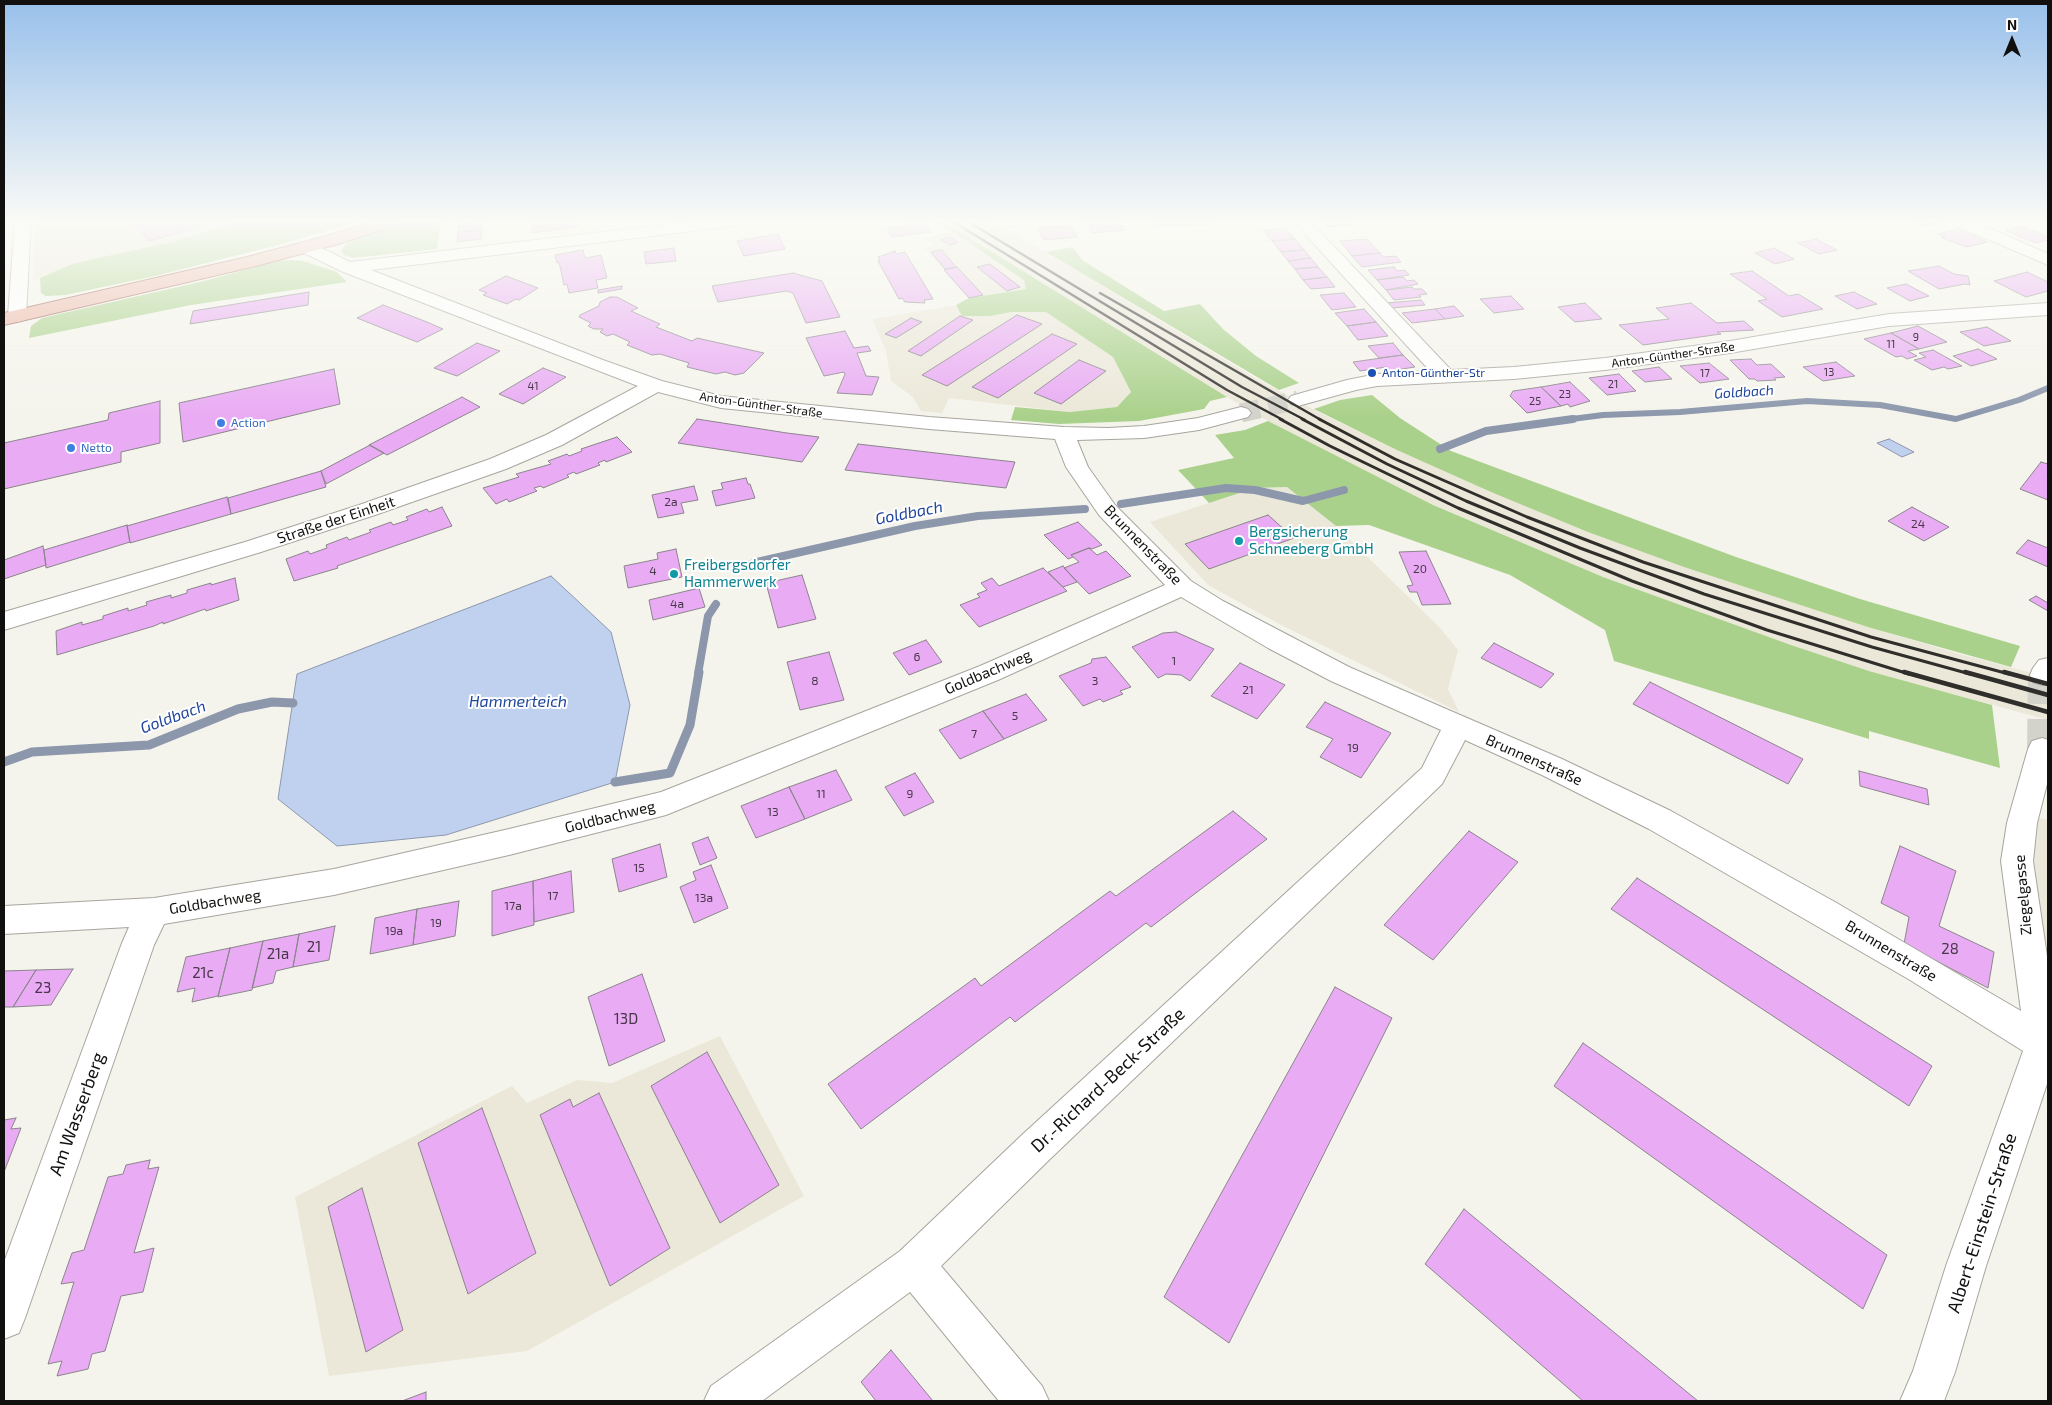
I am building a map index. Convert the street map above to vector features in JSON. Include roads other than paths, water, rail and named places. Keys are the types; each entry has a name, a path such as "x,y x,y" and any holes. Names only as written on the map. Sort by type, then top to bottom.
{"main road":[{"path":"10,317 144,287"}],"street":[{"path":"10,317 14,287"},
{"name":"Anton-Günther-Straße","path":"398,287 655,385 685,394 731,403 859,417 1064,433 1108,434 1144,432 1199,424 1241,413"},
{"path":"1362,287 1445,376"},
{"name":"Anton-Günther-Straße","path":"1298,400 1354,384 1377,380 1514,373 1664,357 1779,340 1834,328 1889,320 2048,309"},
{"name":"Straße der Einheit","path":"4,621 253,547 367,510 498,464 554,440 655,385"},
{"name":"Brunnenstraße","path":"1064,433 1077,467 1107,510 1182,587 1222,612 1308,658 1552,767 1724,854 1922,969 2045,1046"},
{"name":"Goldbachweg","path":"4,920 154,912 334,882 509,842 666,803 988,673 1182,587"},
{"name":"Dr.-Richard-Beck-Straße","path":"726,1401 914,1265 1043,1140 1432,776 1457,726"},
{"name":"Ziegelgasse","path":"2042,749 2022,823 2017,861 2045,1046"},
{"name":"Am Wasserberg","path":"4,1318 138,943 154,912"},
{"name":"Albert-Einstein-Straße","path":"1922,1401 1934,1372 1966,1266 2045,1046"},
{"path":"914,1265 1027,1401"}],"water":[{"path":"1889,439 1914,452 1902,457 1877,443"},
{"name":"Hammerteich","path":"551,576 611,632 630,705 615,782 446,835 337,846 278,799 297,674"}],"waterway":[{"name":"Goldbach","path":"1564,420 1603,415 1680,412 1807,401 1880,405 1956,419 2019,400 2048,388"},
{"name":"Goldbach","path":"1440,449 1486,431 1573,419"},
{"name":"Goldbach","path":"1121,504 1226,488 1255,490 1303,501 1344,490"},
{"name":"Goldbach","path":"743,567 757,562 915,526 978,516 1085,509"},
{"name":"Goldbach","path":"698,674 708,616 716,604"},
{"name":"Goldbach","path":"615,782 670,773 690,725 699,672"},
{"name":"Goldbach","path":"4,762 32,752 149,745 238,709 272,702 293,703"}],"tunnel":[{"path":"1241,413 1298,400"},
{"path":"2042,749 2043,675"}],"railway":[{"path":"1059,287 1227,390 1283,420"},
{"path":"1076,287 1242,387 1305,420"},
{"path":"1100,293 1321,420"},
{"path":"1280,419 1330,446 1458,508 1632,581 1767,630 1909,674"},
{"path":"1302,419 1387,464 1466,501 1580,548 1704,594 1872,647 1970,674"},
{"path":"1319,419 1395,459 1527,517 1643,562 1871,637 2009,674"},
{"path":"1904,672 2048,712"},
{"path":"1965,672 2048,695"},
{"path":"2004,672 2048,684"}],"place":[{"name":"Anton-Günther-Str","path":"1372,373"},
{"name":"Action","path":"221,423"},
{"name":"Netto","path":"71,448"},
{"name":"Bergsicherung Schneeberg GmbH","path":"1239,541"},
{"name":"Freibergsdorfer Hammerwerk","path":"674,574"}]}
